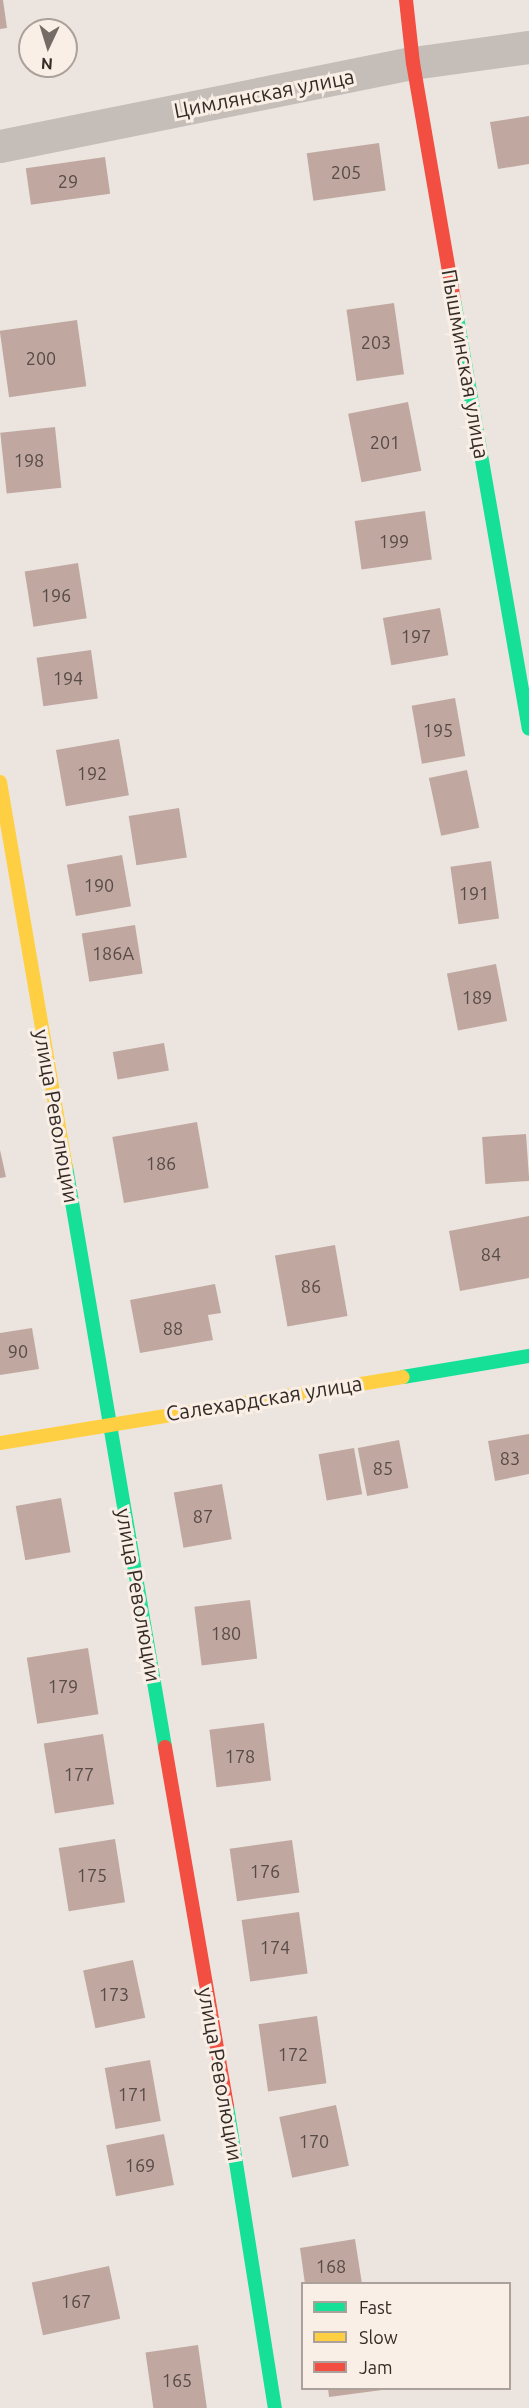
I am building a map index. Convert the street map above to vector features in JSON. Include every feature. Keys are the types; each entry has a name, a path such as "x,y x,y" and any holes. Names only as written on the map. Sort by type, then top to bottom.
{"street":[{"name":"Пышминская улица","path":"406,0 413,63 529,728"},
{"name":"Цимлянская улица","path":"0,146 413,63 529,47"},
{"name":"улица Революции","path":"0,782 275,2408"},
{"name":"Салехардская улица","path":"0,1443 110,1423 529,1356"}],"building":[{"path":"0,0 3,0 7,28 0,29"},
{"path":"529,116 529,164 498,169 490,122"},
{"path":"379,143 386,191 313,201 307,153"},
{"path":"105,157 110,194 31,205 26,168"},
{"path":"394,303 404,374 356,381 346,310"},
{"path":"77,320 86,386 9,397 0,331"},
{"path":"408,402 421,471 361,482 348,414"},
{"path":"55,427 61,488 7,493 0,433"},
{"path":"425,511 432,560 362,569 355,521"},
{"path":"78,563 87,618 33,627 25,571"},
{"path":"440,608 448,655 391,665 383,618"},
{"path":"91,650 98,699 43,706 37,658"},
{"path":"455,698 465,756 422,764 412,706"},
{"path":"119,739 129,795 66,806 56,750"},
{"path":"467,770 479,828 441,836 429,778"},
{"path":"179,808 187,857 136,865 129,816"},
{"path":"122,855 131,906 76,916 67,865"},
{"path":"491,861 499,918 458,924 450,867"},
{"path":"135,925 143,973 89,982 82,933"},
{"path":"496,964 507,1021 458,1030 447,974"},
{"path":"164,1043 169,1071 118,1080 113,1052"},
{"path":"197,1122 209,1188 124,1203 112,1137"},
{"path":"526,1134 529,1181 485,1184 482,1137"},
{"path":"0,1150 6,1177 0,1178"},
{"path":"529,1216 529,1278 460,1291 449,1231"},
{"path":"335,1245 348,1316 287,1326 275,1256"},
{"path":"215,1284 221,1313 208,1315 213,1340 140,1353 130,1300"},
{"path":"32,1328 39,1369 0,1375 0,1333"},
{"path":"529,1434 529,1474 495,1481 488,1441"},
{"path":"399,1440 408,1488 367,1496 358,1448"},
{"path":"354,1448 362,1494 327,1501 319,1454"},
{"path":"222,1484 232,1539 183,1548 174,1493"},
{"path":"61,1498 71,1552 25,1560 16,1506"},
{"path":"250,1600 257,1659 202,1665 194,1607"},
{"path":"88,1648 98,1714 37,1724 27,1658"},
{"path":"264,1723 271,1781 216,1787 209,1730"},
{"path":"103,1734 114,1804 55,1814 44,1743"},
{"path":"115,1839 125,1902 69,1911 59,1848"},
{"path":"292,1840 299,1892 237,1901 230,1849"},
{"path":"299,1912 308,1973 250,1981 242,1920"},
{"path":"133,1960 145,2018 95,2028 83,1971"},
{"path":"317,2016 326,2083 268,2092 259,2024"},
{"path":"150,2060 161,2121 115,2129 105,2068"},
{"path":"336,2105 349,2166 292,2178 279,2117"},
{"path":"164,2134 174,2185 116,2196 106,2145"},
{"path":"355,2239 362,2282 305,2282 300,2248"},
{"path":"109,2266 120,2319 43,2335 32,2282"},
{"path":"198,2345 207,2408 153,2408 146,2352"},
{"path":"328,2390 382,2390 329,2397"}],"traffic: fast":[{"path":"454,300 529,728"},
{"path":"66,1167 165,1747"},
{"path":"403,1377 529,1356"},
{"path":"227,2106 275,2408"}],"traffic: slow":[{"path":"0,782 66,1167"},
{"path":"0,1443 403,1377"}],"traffic: jam":[{"path":"406,0 413,63 454,300"},
{"path":"165,1747 227,2106"}]}
